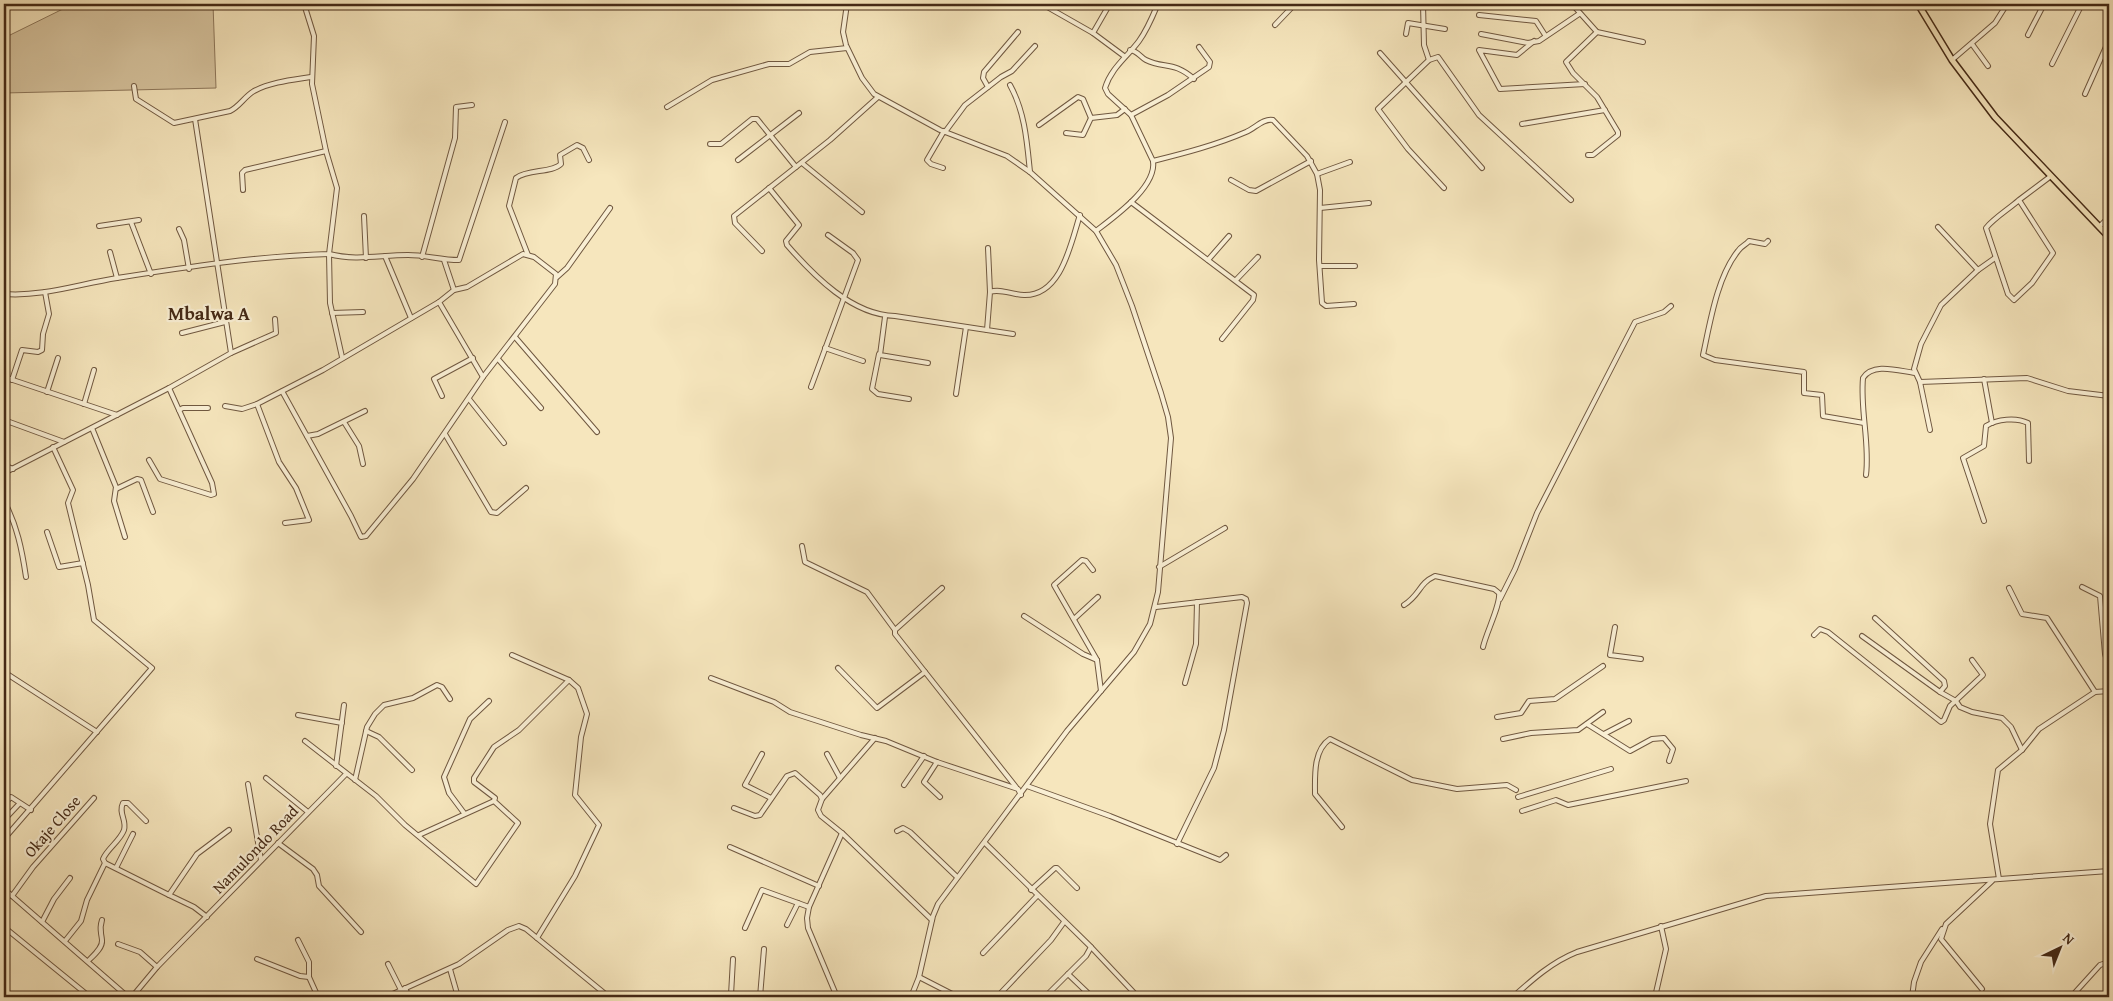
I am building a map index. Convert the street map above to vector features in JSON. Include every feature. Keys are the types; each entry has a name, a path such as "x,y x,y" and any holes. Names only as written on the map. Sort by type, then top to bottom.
{"main road":[{"path":"1918,4 1952,60 1995,117 2109,237"}],"street":[{"path":"304,4 314,36 311,77 326,150 337,188 329,254 329,286 332,313 342,357"},
{"path":"836,4 846,5 844,32 847,48 862,78 878,97 945,132 1007,156 1030,172 1096,231 1116,265 1168,417 1171,448 1156,607 1142,641 1067,731 935,909 919,977 911,997"},
{"path":"1042,4 1093,33 1124,56"},
{"path":"1093,33 1108,4"},
{"path":"1275,25 1295,4"},
{"path":"1335,4 1338,7 1343,4"},
{"path":"1423,4 1424,46 1429,60"},
{"path":"1572,4 1597,32 1643,42"},
{"path":"1952,60 1995,23 2007,4"},
{"path":"2028,35 2044,4"},
{"path":"2052,64 2082,4"},
{"path":"1096,231 1131,202 1149,178 1153,169 1153,161 1131,115 1108,94 1105,88 1124,56 1146,30 1157,6"},
{"path":"1481,34 1528,43 1539,41 1545,35 1551,34 1579,14"},
{"path":"1479,15 1536,21 1545,35"},
{"path":"1406,34 1408,22 1445,29"},
{"path":"988,87 983,76 985,70 1018,32"},
{"path":"1588,156 1593,155 1618,135 1597,97 1573,73 1566,62 1597,32"},
{"path":"2085,94 2109,40"},
{"path":"1534,41 1517,55 1481,48 1478,50 1500,89 1584,84"},
{"path":"1972,44 1988,66"},
{"path":"943,168 930,164 928,160 961,109 988,87 1012,71 1035,46"},
{"path":"1131,115 1194,79 1210,64 1199,47"},
{"path":"667,106 712,80 769,64 789,64 810,52 847,48"},
{"path":"1130,50 1137,52 1147,61 1173,66 1194,79"},
{"path":"1380,53 1482,168"},
{"path":"1444,188 1408,149 1378,111 1379,106 1429,60 1438,57 1441,58 1479,115 1571,200"},
{"path":"134,86 136,99 174,123 237,107 254,91 277,83 311,77"},
{"path":"1010,85 1026,128 1030,172"},
{"path":"762,251 735,223 733,218 878,97"},
{"path":"1039,125 1078,97 1084,99 1091,118 1083,135 1066,133"},
{"path":"422,257 454,145 456,107 472,105"},
{"path":"1091,118 1117,115 1125,109"},
{"path":"1522,124 1604,110"},
{"path":"738,160 799,113"},
{"path":"195,119 231,353"},
{"path":"710,144 721,144 752,119 760,122 796,167"},
{"path":"1153,161 1210,146 1245,133 1270,119 1284,129 1311,161 1317,174 1323,304 1354,304"},
{"path":"4,294 45,292 117,278 217,264 329,254 366,258 385,256 459,260 505,122"},
{"path":"557,277 554,272 528,255 509,206 516,178 538,170 558,167 561,164 560,156 578,145 583,148 589,160"},
{"path":"242,190 242,173 245,170 326,150"},
{"path":"1232,180 1250,190 1256,191 1311,161"},
{"path":"802,162 862,212"},
{"path":"1317,174 1350,162"},
{"path":"2019,200 2053,253 2032,283 2014,300 2008,294 1986,228 2019,200 2051,176"},
{"path":"769,188 798,223 786,241 787,246 843,298 885,316 1013,334"},
{"path":"1131,202 1254,294 1254,298 1222,338"},
{"path":"1320,208 1369,203"},
{"path":"282,391 361,537 368,534 390,508 445,434 483,377 555,284 557,277 567,268 610,208"},
{"path":"990,292 999,291 1016,295 1033,294 1050,283 1060,273 1066,261 1080,215"},
{"path":"364,216 366,258"},
{"path":"2100,226 2109,216"},
{"path":"99,226 139,220"},
{"path":"132,222 151,274"},
{"path":"1938,227 1978,270"},
{"path":"179,229 184,240 189,269"},
{"path":"810,387 858,260 853,253 828,236"},
{"path":"1208,260 1229,236"},
{"path":"1768,241 1764,244 1750,240 1736,252 1721,285 1713,311 1704,355 1715,360 1804,372 1804,393 1822,395 1823,416 1864,424"},
{"path":"987,330 990,292 988,248"},
{"path":"110,252 117,278"},
{"path":"225,406 242,409 257,404 439,302 454,290 467,287 518,256 528,255"},
{"path":"385,256 411,318"},
{"path":"1236,280 1258,257"},
{"path":"1930,430 1920,382 1915,373 1921,344 1938,309 1978,270 1995,258"},
{"path":"444,260 454,290"},
{"path":"1320,266 1355,266"},
{"path":"12,380 22,350 38,352 42,350 43,334 48,314 45,292"},
{"path":"439,302 483,377"},
{"path":"1483,647 1486,633 1500,598 1515,569 1537,513 1635,322 1664,312 1671,306"},
{"path":"332,313 364,312"},
{"path":"885,316 872,389 878,394 909,399"},
{"path":"4,473 169,388 231,353 276,333 274,318"},
{"path":"182,333 225,322"},
{"path":"956,394 966,327"},
{"path":"514,338 596,432"},
{"path":"825,348 863,361"},
{"path":"879,354 886,358 928,363"},
{"path":"48,392 58,358"},
{"path":"442,396 434,379 473,358"},
{"path":"498,359 541,408"},
{"path":"1866,475 1868,459 1864,424 1863,382 1865,375 1870,371 1881,369 1915,373"},
{"path":"84,404 94,370"},
{"path":"4,377 117,415"},
{"path":"1920,382 2027,378 2068,391 2109,396"},
{"path":"1984,379 1992,423"},
{"path":"149,460 160,479 211,495 214,494 212,483 169,388"},
{"path":"468,399 504,443"},
{"path":"257,404 279,462 296,488 308,520 285,522"},
{"path":"179,410 183,408 208,408"},
{"path":"307,436 318,434 365,411"},
{"path":"4,420 64,442"},
{"path":"1984,522 1963,458 1984,446 1985,430 1992,423 2012,420 2028,423 2029,461"},
{"path":"344,422 359,446 363,464"},
{"path":"92,428 116,489 114,502 125,537"},
{"path":"445,434 491,512 497,513 526,488"},
{"path":"4,839 152,668 94,620 83,563 68,503 73,490 53,448"},
{"path":"4,465 13,468"},
{"path":"116,489 137,479 141,480 153,512"},
{"path":"4,501 12,516 22,550 26,577"},
{"path":"1160,568 1225,528"},
{"path":"47,532 60,568 83,563"},
{"path":"802,546 806,562 866,592 895,630 897,636 1021,795"},
{"path":"1093,570 1086,561 1082,560 1055,582 1055,588 1097,660 1101,691"},
{"path":"1404,605 1416,597 1422,583 1435,576 1487,586 1500,593 1500,598"},
{"path":"2082,586 2100,596 2105,654 2109,668"},
{"path":"895,630 942,588"},
{"path":"2008,588 2025,616 2040,615 2047,618 2095,692"},
{"path":"1074,619 1098,596"},
{"path":"1156,607 1242,597 1246,599 1247,603 1224,730 1214,768 1177,844"},
{"path":"1185,683 1196,644 1197,602"},
{"path":"1024,616 1083,654 1097,660"},
{"path":"1875,618 1944,681 1945,686 1940,692"},
{"path":"1615,627 1610,655 1641,658"},
{"path":"1814,636 1820,629 1828,632 1940,722 1956,701 1983,676 1972,660"},
{"path":"1862,636 1940,692 1956,701 1960,707 2002,718 2011,727 2022,750"},
{"path":"512,655 569,680 578,688 587,714 581,737 575,795 599,825 576,876 538,938"},
{"path":"1497,717 1521,713 1529,701 1555,699 1603,666"},
{"path":"838,668 877,708 925,672"},
{"path":"4,672 97,732"},
{"path":"711,678 774,702 792,712 875,738 937,762 1018,789"},
{"path":"305,741 355,780 477,884 518,825 517,820 494,802 495,798 473,780 491,750 524,725 569,680"},
{"path":"355,780 366,731 376,714 388,704 413,698 437,685 442,687 450,699"},
{"path":"1999,879 1990,824 1996,775 2000,768 2022,750 2039,728 2095,692 2109,691"},
{"path":"464,813 449,793 444,777 470,719 489,701"},
{"path":"336,766 344,705"},
{"path":"1503,739 1531,733 1574,731 1603,712"},
{"path":"298,715 342,723"},
{"path":"1604,734 1629,721"},
{"path":"1587,724 1630,751 1652,739 1664,738 1673,749 1669,761"},
{"path":"366,731 379,737 412,770"},
{"path":"875,738 822,799 818,813 842,833 932,920"},
{"path":"1342,827 1315,794 1318,759 1326,742 1330,740 1412,780 1457,789 1507,785 1516,790"},
{"path":"762,754 745,785 771,798"},
{"path":"827,754 840,778"},
{"path":"904,785 924,756"},
{"path":"937,762 924,782 940,797"},
{"path":"1518,797 1611,768"},
{"path":"734,808 759,816 787,776 794,773 820,795 822,799"},
{"name":"Namulondo Road","path":"132,997 157,967 346,774"},
{"path":"266,778 308,812"},
{"path":"1522,811 1556,800 1568,805 1686,780"},
{"path":"248,784 261,860"},
{"path":"1027,786 1110,816 1220,860 1226,855"},
{"path":"4,804 11,797 30,810"},
{"name":"Okaje Close","path":"12,896 33,867 94,798"},
{"path":"419,835 464,813 494,802"},
{"path":"65,941 80,921 87,900 105,863 103,857 124,830 124,819 120,810 123,803 128,803 146,821"},
{"path":"4,820 19,804"},
{"path":"897,831 904,828 910,832 957,877"},
{"path":"169,895 198,854 229,830"},
{"path":"837,997 808,928 807,918 809,907 842,833"},
{"path":"116,868 133,834"},
{"path":"278,843 318,874 319,886 361,932"},
{"path":"985,843 1091,947 1138,997"},
{"path":"730,848 819,886"},
{"path":"105,863 194,907 207,917"},
{"path":"1031,890 1055,868 1077,888"},
{"path":"1513,997 1534,978 1562,958 1591,946 1766,896 2109,871"},
{"path":"42,922 54,898 70,878"},
{"path":"1912,997 1914,982 1921,962 1943,928 1992,881"},
{"path":"4,889 128,997"},
{"path":"745,928 762,890 809,907"},
{"path":"983,953 1037,896"},
{"path":"786,925 798,903"},
{"path":"88,962 103,941 99,931 102,920"},
{"path":"997,997 1051,940 1064,922"},
{"path":"386,997 450,969 514,927 523,926 609,997"},
{"path":"1655,997 1666,949 1661,926"},
{"path":"4,927 90,997"},
{"path":"1943,928 1942,939 1982,989"},
{"path":"298,940 309,962 308,977 318,997"},
{"path":"118,944 140,952 157,967"},
{"path":"1049,997 1049,993 1086,956 1091,947"},
{"path":"760,997 764,950"},
{"path":"257,959 300,976 308,977"},
{"path":"734,959 731,995 735,997"},
{"path":"2071,997 2100,965 2109,962"},
{"path":"388,964 409,997"},
{"path":"450,969 458,997"},
{"path":"1068,974 1092,997"},
{"path":"919,977 958,997"}],"shaded area":[{"path":"73,4 213,4 216,88 4,93 4,38"}],"district":[{"name":"Mbalwa A","path":"209,313"}]}
